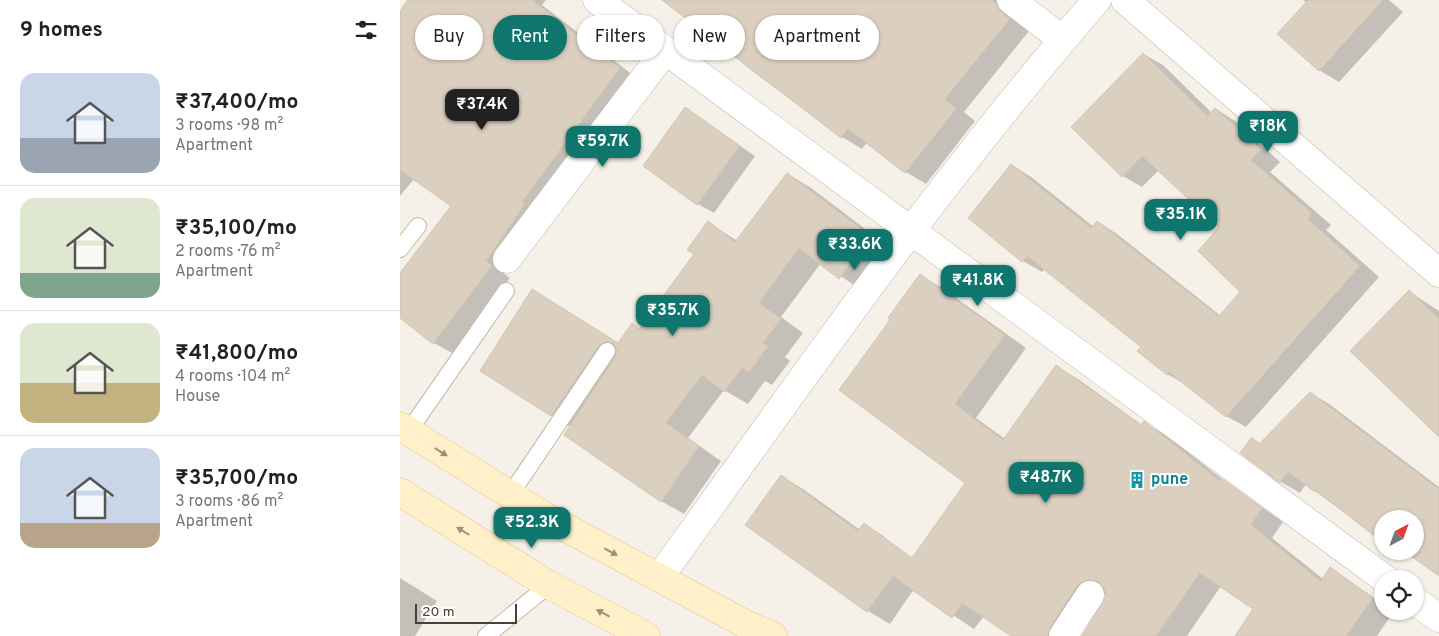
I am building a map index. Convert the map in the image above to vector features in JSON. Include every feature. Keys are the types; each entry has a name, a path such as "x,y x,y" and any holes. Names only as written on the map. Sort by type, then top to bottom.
{"main road":[{"path":"404,429 546,517 749,626 772,636"},
{"path":"400,492 549,585 646,636"}],"street":[{"path":"597,0 1374,571"},
{"path":"1011,0 1063,40"},
{"path":"659,578 910,231 1097,0"},
{"path":"1130,1 1439,273"},
{"path":"507,259 665,51"},
{"path":"1063,636 1090,595"},
{"path":"1424,607 1439,618"}],"lane":[{"path":"400,249 418,226"},
{"path":"404,429 506,291"},
{"path":"510,495 607,351"},
{"path":"486,636 549,585"}],"building":[{"path":"408,0 532,0 551,15 493,15 493,60 567,60 567,27 577,35 577,60 610,60 620,68 522,202 525,204 486,261 492,266 433,344 400,318 400,273 451,206 400,170 400,11"},
{"path":"662,0 993,0 1001,12 1010,19 945,99 956,109 905,173 848,129 841,138 740,60 745,60 745,15 681,15"},
{"path":"1308,0 1383,0 1319,71 1277,34"},
{"path":"1143,53 1208,116 1215,108 1261,150 1251,160 1312,213 1308,219 1360,266 1226,417 1169,372 1167,375 1137,351 1141,347 1027,256 1022,262 968,218 1011,164 1091,228 1097,221 1219,316 1240,292 1198,251 1219,227 1142,156 1122,177 1071,127"},
{"path":"685,107 740,146 697,205 643,166"},
{"path":"787,173 871,236 839,279 799,248 759,303 781,319 763,343 768,346 749,373 742,368 724,392 702,375 666,423 699,446 661,502 564,435 615,357 617,351 613,343 607,341 599,345 551,416 480,371 532,289 618,343 632,323 639,329 694,254 687,250 708,221 735,242"},
{"path":"920,274 1005,335 955,404 1003,440 1056,365 1141,425 1144,421 1219,480 1221,478 1262,508 1251,525 1321,581 1330,567 1373,598 1346,636 1235,636 1253,609 1200,573 1156,636 1082,636 1106,596 1104,588 1098,582 1091,580 1083,581 1077,586 1050,627 1048,636 1011,636 962,603 952,618 893,576 867,612 745,525 781,475 858,531 864,523 912,558 965,483 839,390 890,320 888,318"},
{"path":"1409,290 1439,319 1439,437 1350,351"},
{"path":"1310,392 1439,489 1439,576 1417,560 1424,560 1424,510 1374,510 1374,536 1316,490 1315,492 1288,472 1280,483 1240,453 1252,437 1259,444"}],"place":[{"name":"pune","path":"1137,480"}]}
